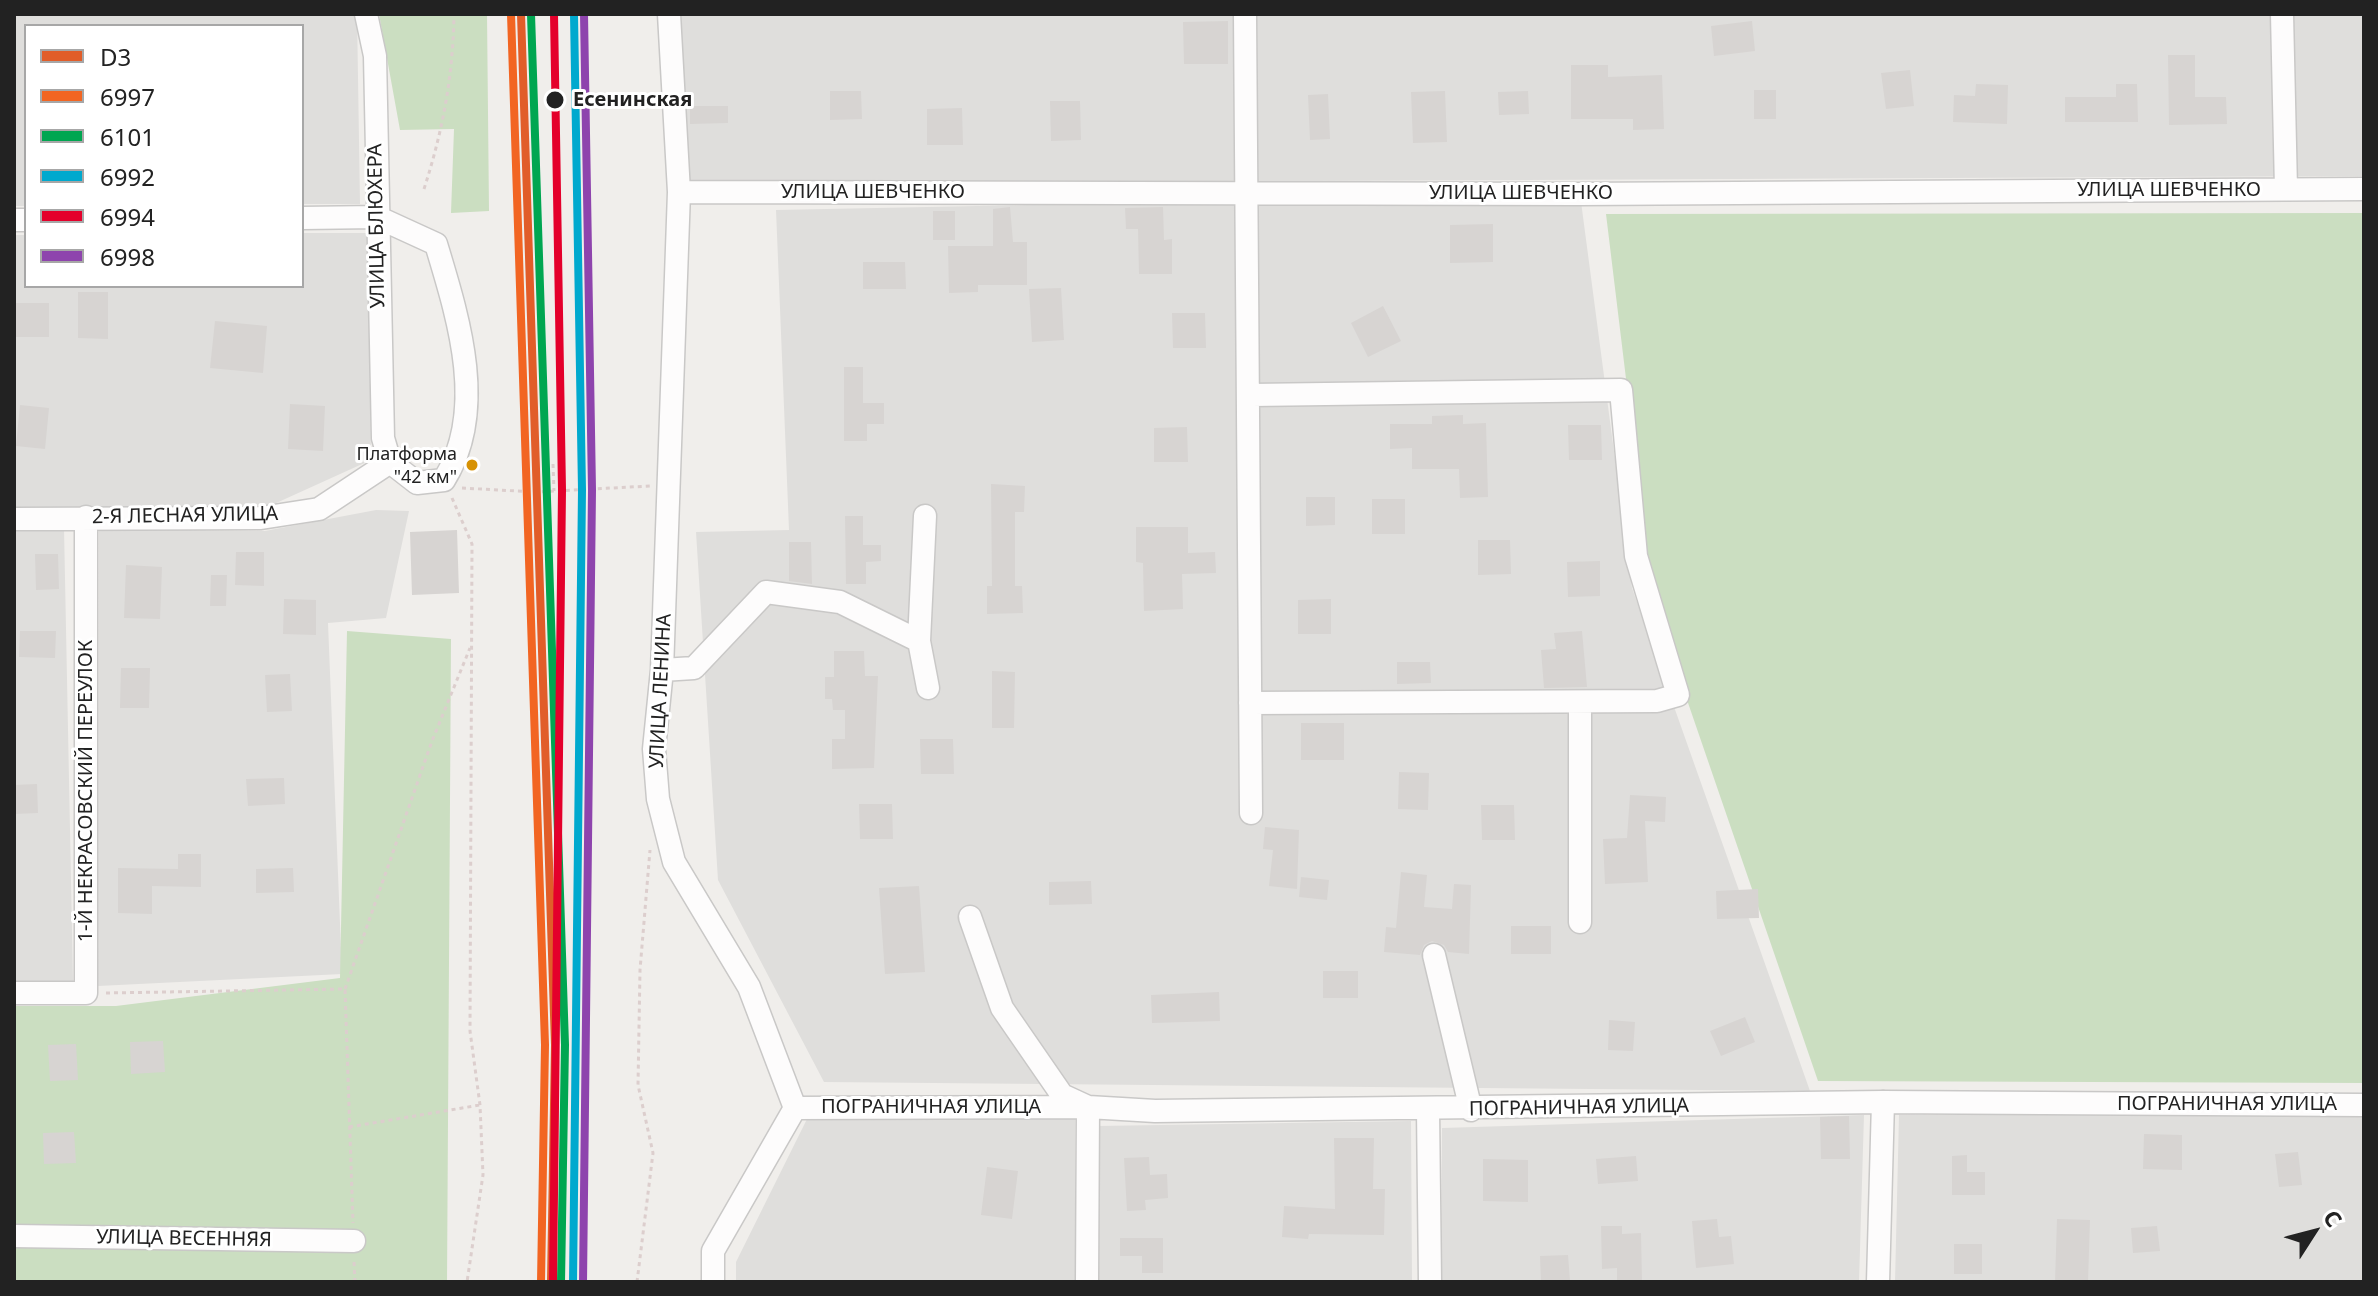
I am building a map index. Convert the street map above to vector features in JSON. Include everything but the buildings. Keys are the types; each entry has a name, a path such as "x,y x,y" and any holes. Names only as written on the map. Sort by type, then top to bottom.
{"street":[{"name":"УЛИЦА БЛЮХЕРА","path":"366,14 375,56 383,438 390,462"},
{"name":"УЛИЦА ЛЕНИНА","path":"669,14 679,192 662,670 654,749 658,799 674,862 749,987 795,1108"},
{"path":"1245,14 1251,813"},
{"path":"2282,14 2286,189"},
{"name":"УЛИЦА ШЕВЧЕНКО","path":"679,192 1595,194 2364,189"},
{"path":"304,218 377,217 436,244 460,325 466,402 458,457 444,480 417,483 390,462"},
{"path":"1250,703 1657,701 1678,695 1636,556 1621,390 1252,395"},
{"name":"2-Я ЛЕСНАЯ УЛИЦА","path":"14,519 261,518 319,509 390,462"},
{"path":"925,516 919,641 928,688"},
{"name":"1-Й НЕКРАСОВСКИЙ ПЕРЕУЛОК","path":"86,517 86,993"},
{"path":"662,670 694,668 766,592 840,602 919,641"},
{"path":"1580,702 1580,922"},
{"path":"970,917 1002,1008 1062,1095 1088,1107 1087,1282"},
{"path":"1434,955 1471,1110"},
{"path":"14,993 86,993"},
{"path":"1878,1282 1883,1102"},
{"name":"ПОГРАНИЧНАЯ УЛИЦА","path":"795,1108 1471,1110 1883,1102 2364,1105"},
{"path":"713,1282 713,1251 795,1108"},
{"path":"1428,1110 1430,1282"},
{"name":"УЛИЦА ВЕСЕННЯЯ","path":"14,1236 354,1241"}],"path":[{"path":"424,189 443,129 453,66 454,14"},
{"path":"553,464 554,491"},
{"path":"444,480 465,489 554,491 670,485"},
{"path":"444,480 472,544 470,1031 480,1105 483,1175 467,1282"},
{"path":"355,1282 345,989 432,741 472,643"},
{"path":"637,1282 653,1153 638,1085 640,970 652,839"},
{"path":"86,993 345,989"},
{"path":"349,1127 480,1105"}],"shaded area":[{"path":"14,14 357,14 360,204 304,204 304,24 24,24 24,206 14,206"},
{"path":"677,14 2364,14 2364,176 688,184"},
{"path":"1580,194 1632,588 1810,1091 824,1082 718,880 696,532 789,530 776,210"},
{"path":"304,233 368,233 371,460 263,509 14,508 14,235 24,235 24,288 304,288"},
{"path":"376,510 409,511 386,618 328,623 342,974 98,986 99,529 265,531"},
{"path":"64,528 73,981 14,982 14,530"},
{"path":"2364,1112 2364,1282 1895,1282 1899,1115"},
{"path":"1864,1115 1859,1282 1441,1282 1442,1128"},
{"path":"807,1119 1075,1119 1075,1282 736,1282 736,1262"},
{"path":"1411,1121 1412,1282 1098,1282 1098,1126"}],"green space":[{"path":"379,14 487,14 489,211 451,213 454,129 400,130"},
{"path":"2364,213 2364,1083 1818,1081 1653,601 1606,214"},
{"path":"347,631 451,639 447,1282 14,1282 14,1006 116,1006 340,978"}],"transit line":[{"name":"6997","path":"511,14 545,1045 541,1282"},
{"name":"D3","path":"521,14 555,1045 551,1282"},
{"name":"6101","path":"531,14 565,1045 561,1282"},
{"name":"6994","path":"553,1282 562,490 554,14"},
{"name":"6992","path":"573,1282 582,490 574,14"},
{"name":"6998","path":"583,1282 592,490 584,14"}],"place":[{"name":"Есенинская","path":"555,100"},
{"name":"Платформа \"42 км\"","path":"472,465"}]}
